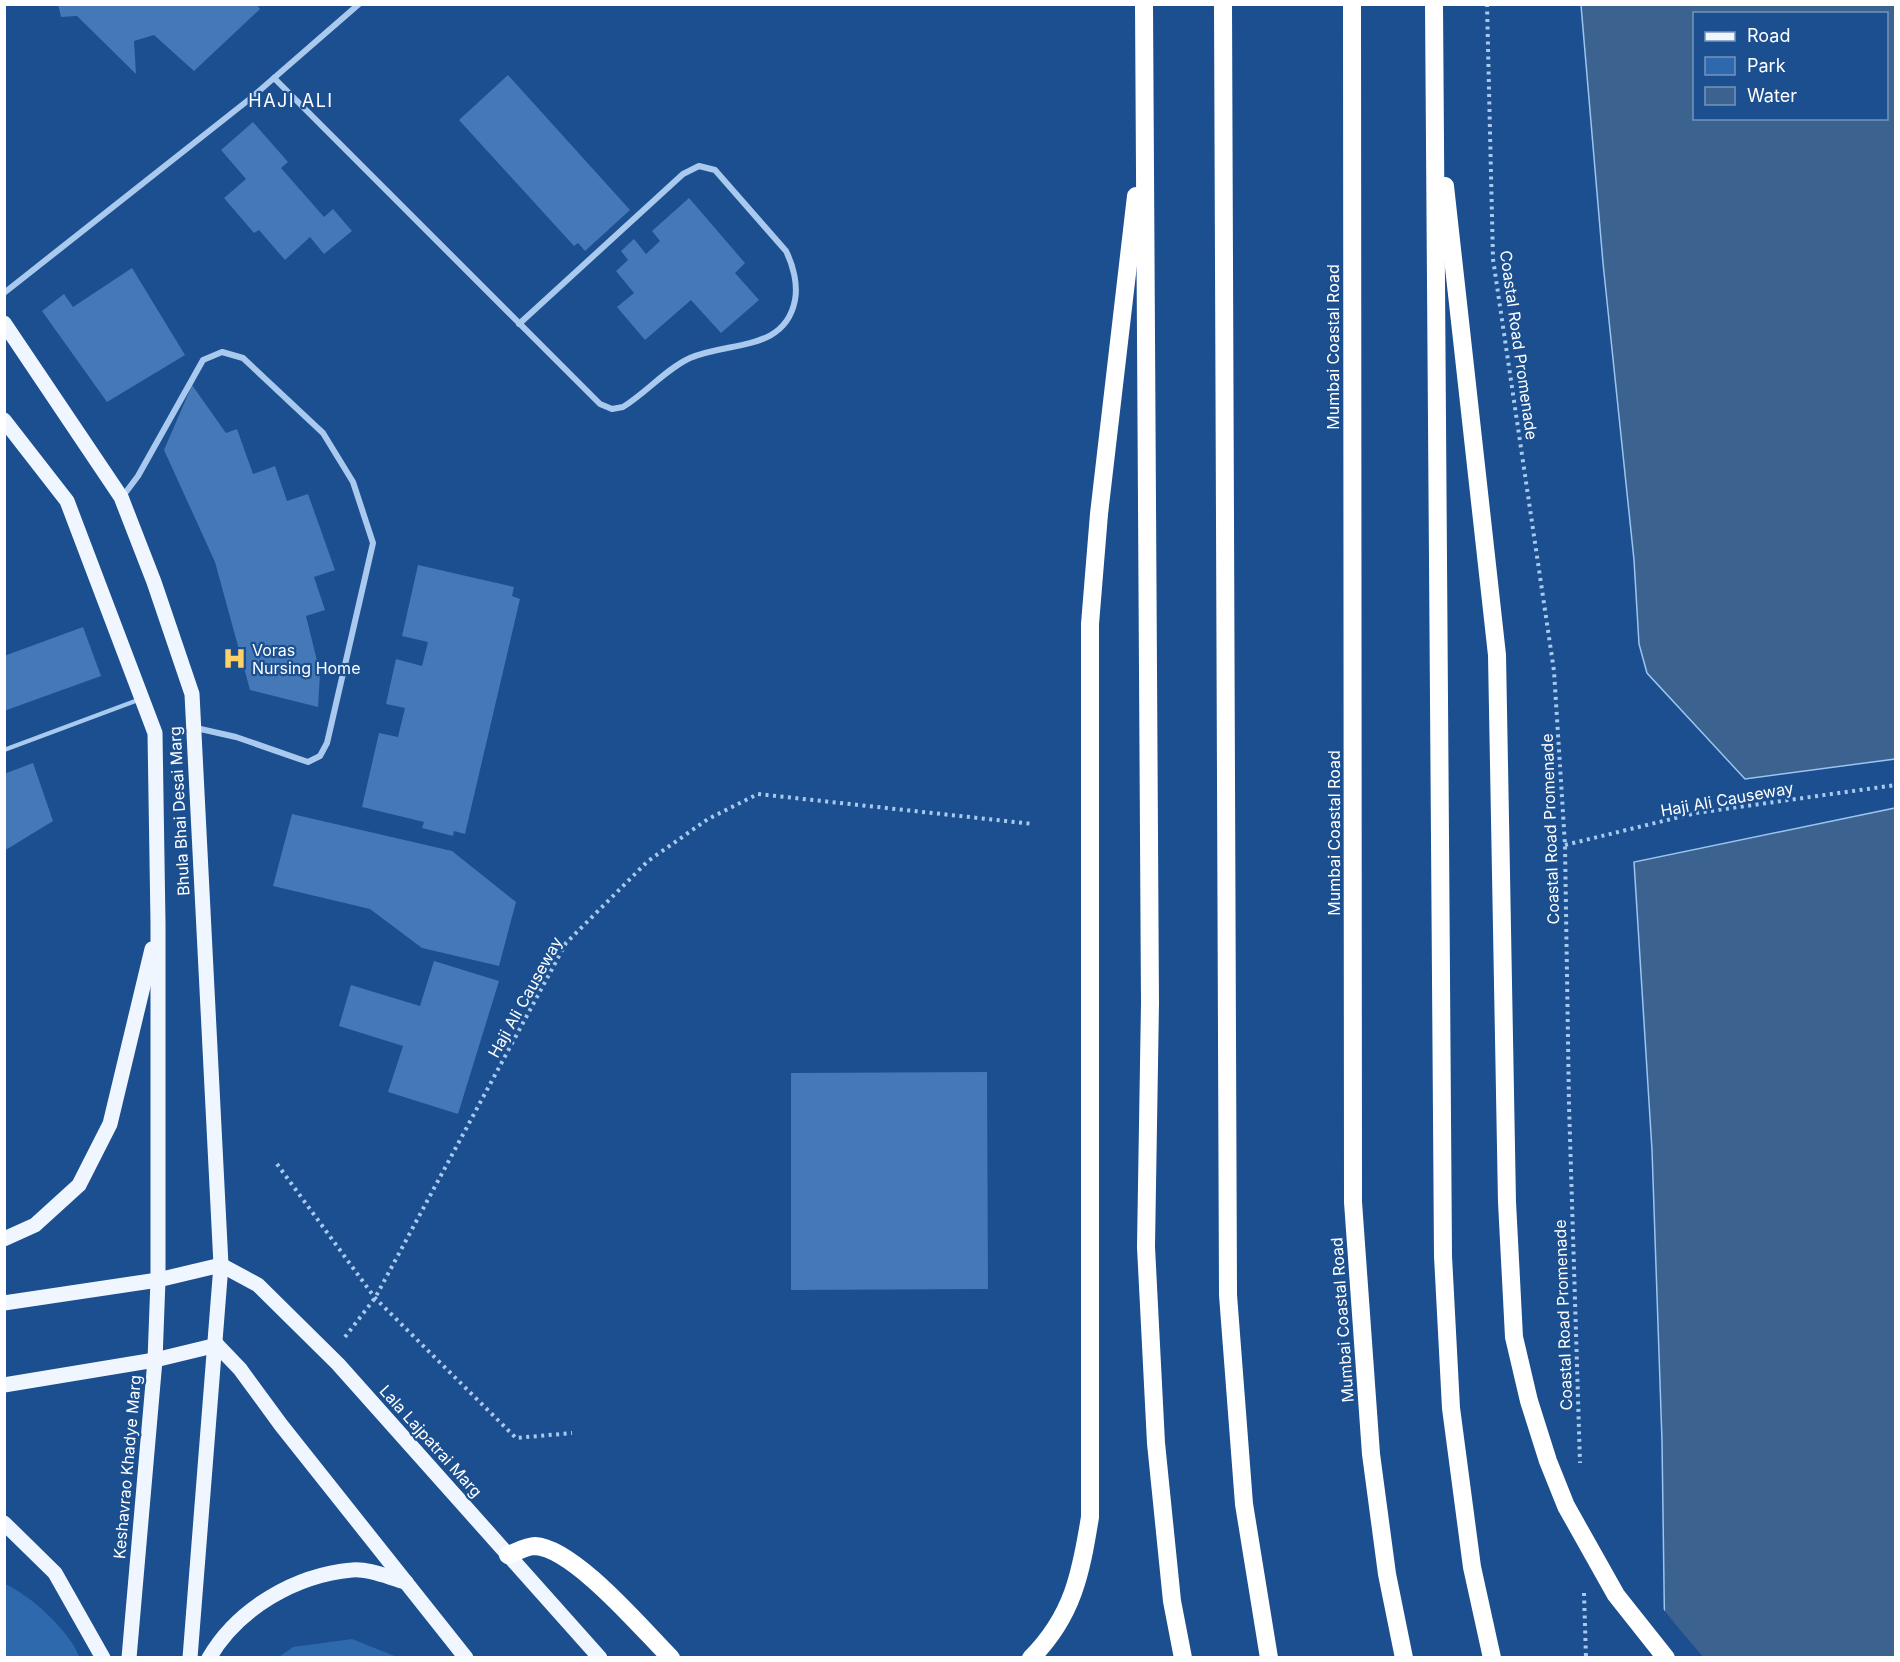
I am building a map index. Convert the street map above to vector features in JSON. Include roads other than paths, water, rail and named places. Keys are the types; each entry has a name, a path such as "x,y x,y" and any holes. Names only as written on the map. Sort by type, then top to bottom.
{"highway":[{"path":"1144,4 1150,1003 1146,1247 1156,1443 1172,1601 1183,1658"},
{"path":"1223,4 1228,1295 1244,1504 1269,1658"},
{"name":"Mumbai Coastal Road","path":"1352,4 1353,1202 1371,1454 1388,1574 1404,1658"},
{"path":"1434,4 1443,1256 1451,1408 1472,1567 1492,1658"},
{"path":"1434,96 1497,655 1507,1202 1514,1337 1529,1401 1548,1461 1566,1506 1588,1549 1616,1595 1666,1658"},
{"path":"1031,1658 1067,1611 1082,1569 1090,1517 1089,624 1115,368 1145,118"},
{"path":"508,1554 535,1546 561,1555 582,1569 671,1658"}],"main road":[{"name":"Bhula Bhai Desai Marg","path":"4,323 121,497 154,582 192,694 221,1265 217,1345"},
{"name":"Bhula Bhai Desai Marg","path":"4,420 67,501 144,698 155,733 158,923 158,1280"},
{"path":"4,1239 35,1224 79,1185 110,1124 158,923"},
{"path":"4,1303 158,1280 221,1265"},
{"name":"Lala Lajpatrai Marg","path":"221,1265 258,1285 330,1356 600,1658"},
{"name":"Keshavrao Khadye Marg","path":"129,1658 155,1360 158,1280"},
{"path":"4,1385 155,1360 217,1345"},
{"path":"217,1345 240,1369 281,1425 466,1658"},
{"path":"190,1658 217,1345"},
{"path":"4,1523 56,1573 103,1658"},
{"path":"209,1658 219,1640 257,1604 303,1580 354,1569 406,1581"}],"street":[{"path":"4,293 274,78 359,4"},
{"path":"274,78 519,324 600,404 612,410 623,407 687,360 710,350 740,346 765,338 783,328 792,315 795,295 793,264 786,251 716,170 699,166 683,174 519,324"},
{"path":"121,497 138,476 203,360 222,352 243,358 323,433 353,482 373,543 327,743 320,756 308,762 236,737 192,727"}],"lane":[{"path":"4,750 144,698"}],"water":[{"path":"1581,5 1895,5 1895,759 1745,779 1647,673 1639,644 1634,560 1603,263"},
{"path":"1895,808 1895,1657 1665,1657 1662,1441 1652,1150 1634,862"}],"place":[{"name":"Voras Nursing Home","path":"234,659"}],"district":[{"name":"HAJI ALI","path":"291,101"}]}
